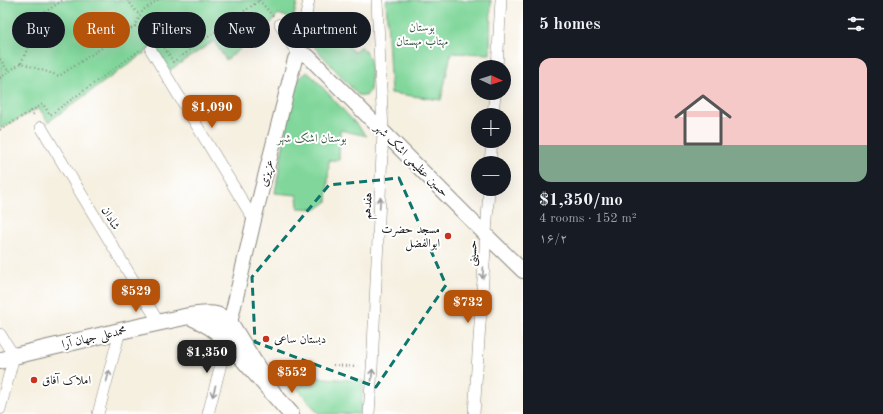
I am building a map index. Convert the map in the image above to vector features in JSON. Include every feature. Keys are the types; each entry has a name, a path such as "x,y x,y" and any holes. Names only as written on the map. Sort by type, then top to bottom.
{"main road":[{"name":"محمدعلی جهان آرا","path":"7,359 120,331 189,316 216,314 230,323"},
{"path":"189,316 213,328 227,341 291,414"},
{"path":"230,323 273,393"}],"street":[{"name":"عزیزی","path":"230,323 254,220 295,60 298,55 309,0"},
{"name":"هفدهم","path":"369,414 383,132 377,0"},
{"path":"497,60 501,0"},
{"path":"151,48 254,220"},
{"path":"294,48 298,55"},
{"name":"حسین عظیمی اشک شهر","path":"298,55 302,54 309,57 523,270"},
{"name":"شادان","path":"41,127 159,323"},
{"name":"حسینی","path":"474,414 489,196"},
{"path":"98,414 120,331"},
{"path":"0,334 7,359 0,409"},
{"path":"208,414 227,341"}],"path":[{"path":"0,78 21,63 44,13 63,0"},
{"path":"128,0 138,13"},
{"path":"142,12 158,0"},
{"path":"206,39 259,0 278,22"},
{"path":"21,63 59,76 135,26 138,20"},
{"path":"0,130 43,104 50,115 145,48"},
{"path":"165,48 174,62 193,48"},
{"path":"0,58 9,72"},
{"path":"32,111 41,127"},
{"path":"333,365 372,368"}],"highlighted area":[{"path":"399,178 446,285 376,387 255,342 252,277 329,185"}],"green space":[{"path":"0,0 298,0 295,12 278,12 270,24 270,12 214,12 214,41 206,46 206,12 138,12 138,48 151,48 48,122 39,108 0,129"},
{"name":"بوستان مهتاب مهستان","path":"386,0 491,0 490,54 451,53 441,100 391,93"},
{"path":"155,48 203,48 170,70"},
{"path":"218,48 241,48 226,60"},
{"path":"315,48 350,48 353,52 358,48 362,48 370,59 371,81 370,90 366,96 358,95"},
{"name":"بوستان اشک شهر","path":"307,72 367,136 340,130 339,160 329,160 327,202 317,209 298,208 297,195 275,193 294,83"},
{"path":"311,377 364,381 360,414 319,414 298,389"}],"place":[{"name":"مسجد حضرت ابوالفضل","path":"448,236"},
{"name":"دبستان ساعی","path":"266,339"},
{"name":"املاک آفاق","path":"34,380"}]}
